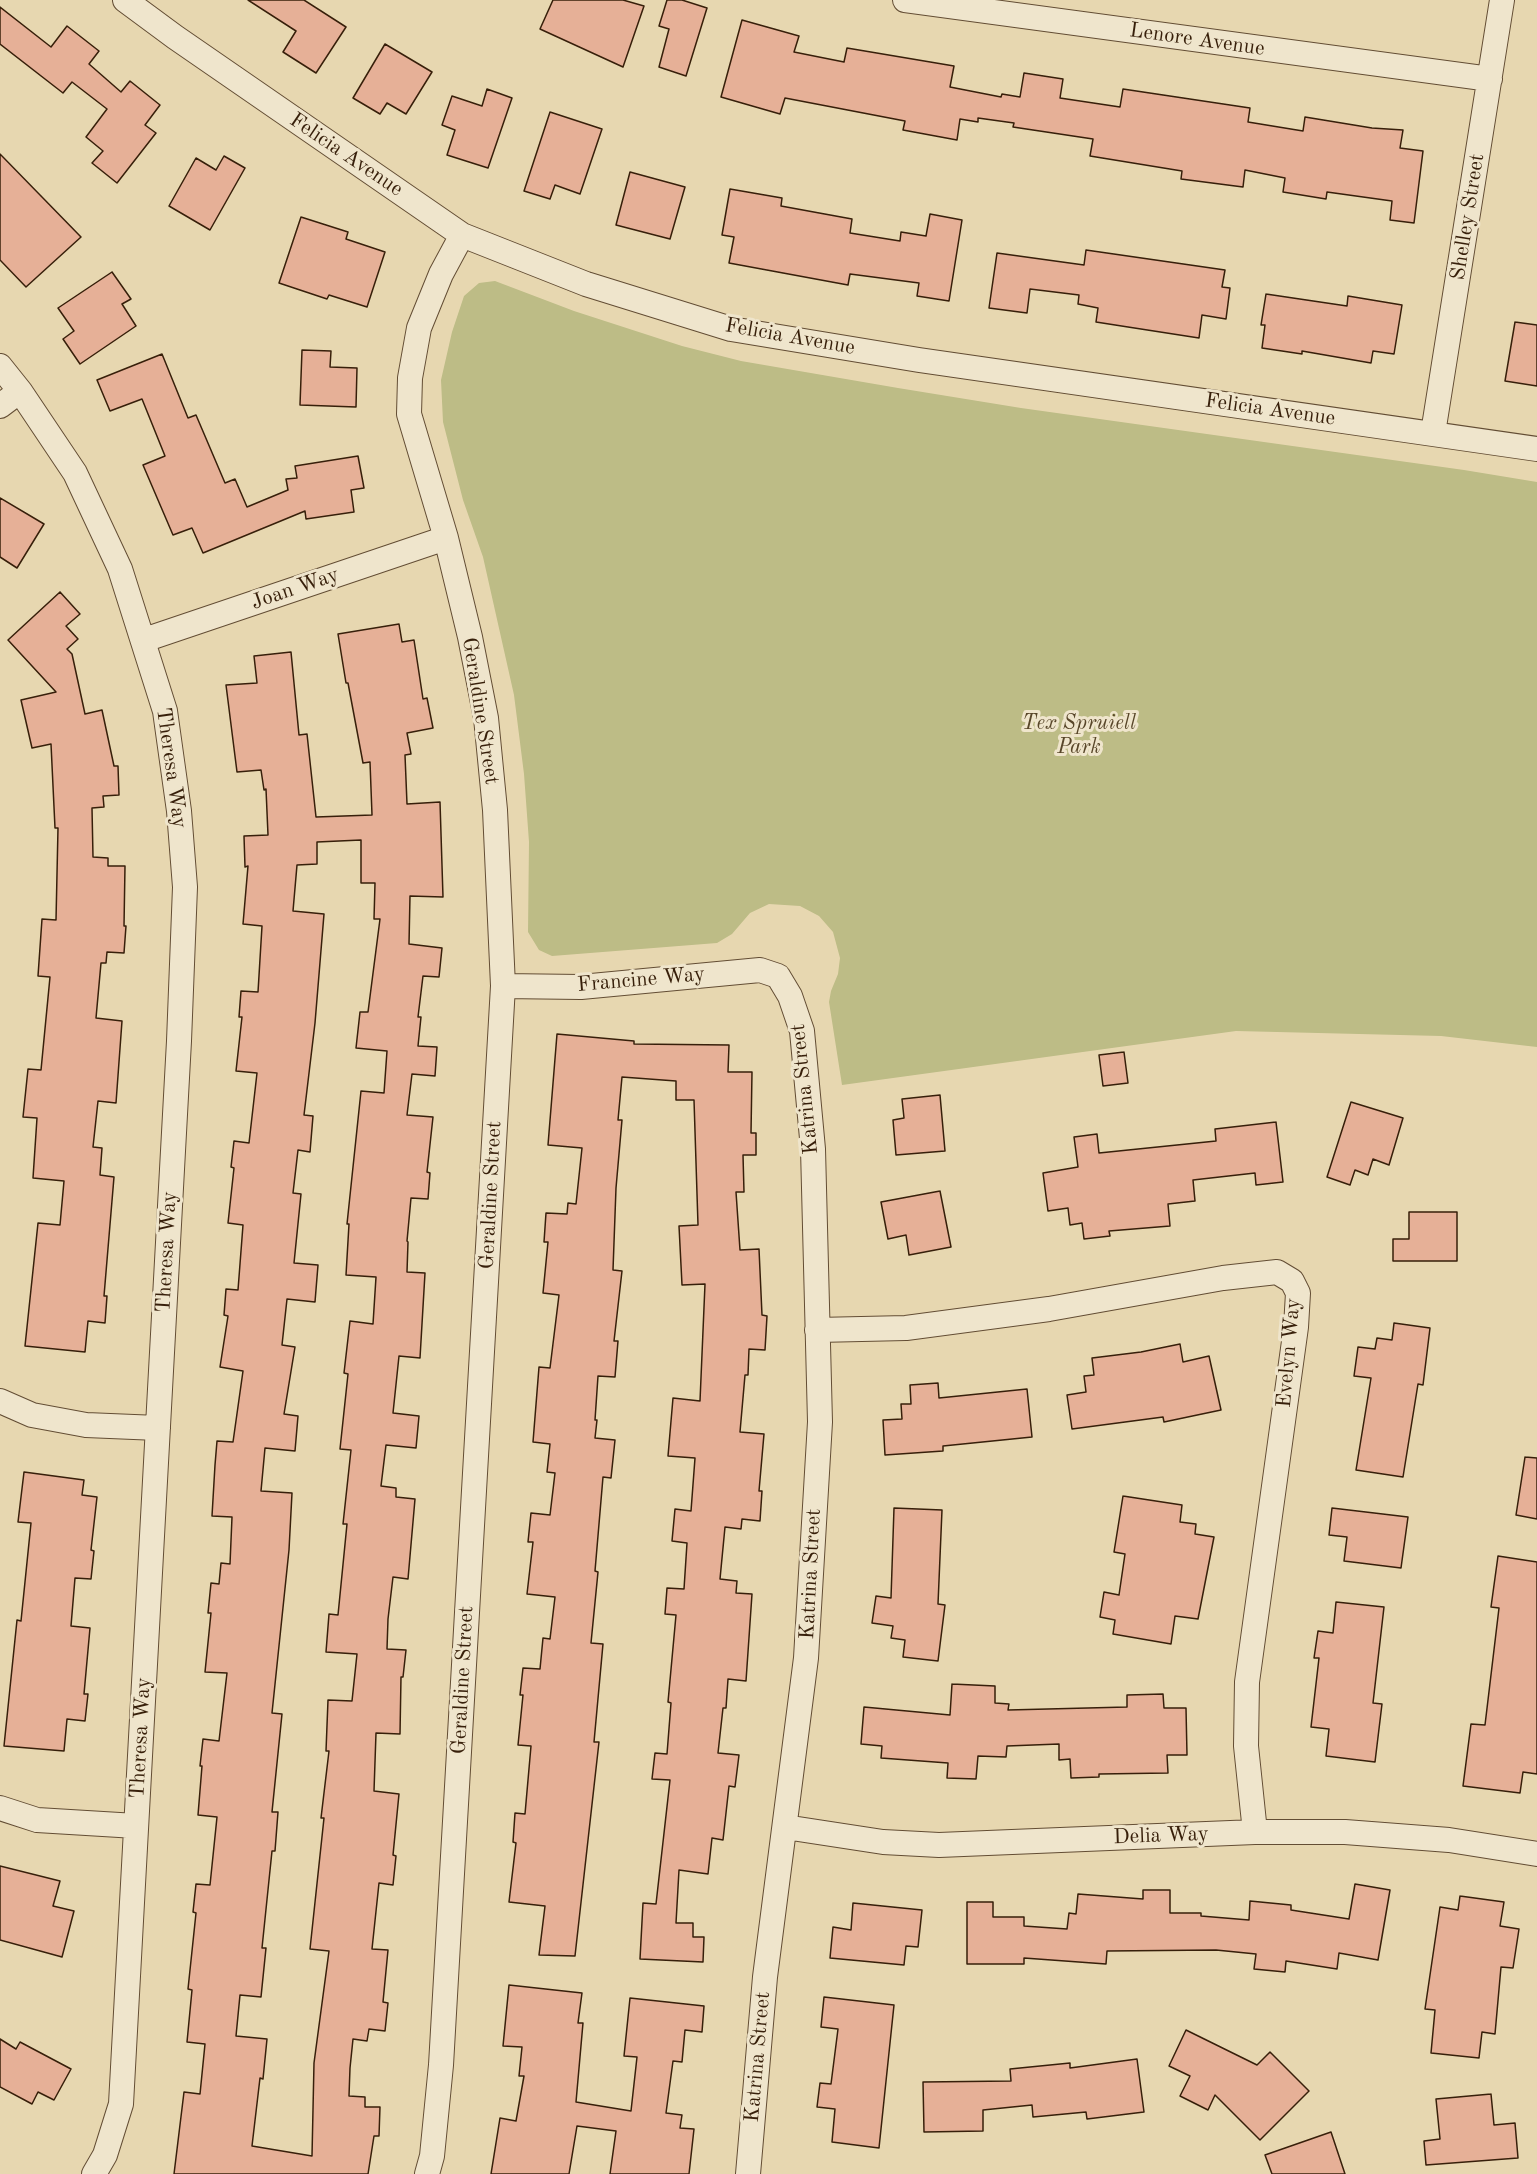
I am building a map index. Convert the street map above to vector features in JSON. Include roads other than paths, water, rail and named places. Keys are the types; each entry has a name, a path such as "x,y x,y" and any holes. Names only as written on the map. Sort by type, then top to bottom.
{"street":[{"name":"Felicia Avenue","path":"125,0 462,235 586,284 731,329 919,360 1537,449"},
{"name":"Lenore Avenue","path":"905,0 1490,80"},
{"name":"Shelley Street","path":"1433,433 1502,0"},
{"name":"Geraldine Street","path":"427,2174 432,2156 441,2065 503,986 495,810 486,718 470,637 446,538 409,414 410,378 419,328 441,274 462,235"},
{"name":"Theresa Way","path":"0,366 20,391 75,473 120,569 165,711 180,811 184,887 122,2104 105,2155 94,2174"},
{"path":"0,406 20,391"},
{"name":"Joan Way","path":"144,640 446,538"},
{"name":"Francine Way","path":"503,986 581,987 760,970 778,976"},
{"name":"Katrina Street","path":"748,2174 765,1977 806,1658 820,1422 813,1149 802,1031 790,996 778,976"},
{"name":"Evelyn Way","path":"817,1330 906,1328 1049,1309 1223,1278 1277,1272 1292,1281 1298,1293 1296,1327 1247,1682 1246,1746 1255,1832"},
{"path":"0,1401 32,1415 86,1425 158,1428"},
{"path":"0,1808 37,1821 136,1826"},
{"name":"Delia Way","path":"785,1827 883,1842 939,1845 1255,1832 1345,1832 1449,1840 1537,1854"}],"park label":[{"name":"Tex Spruiell Park","path":"1079,735"}]}
